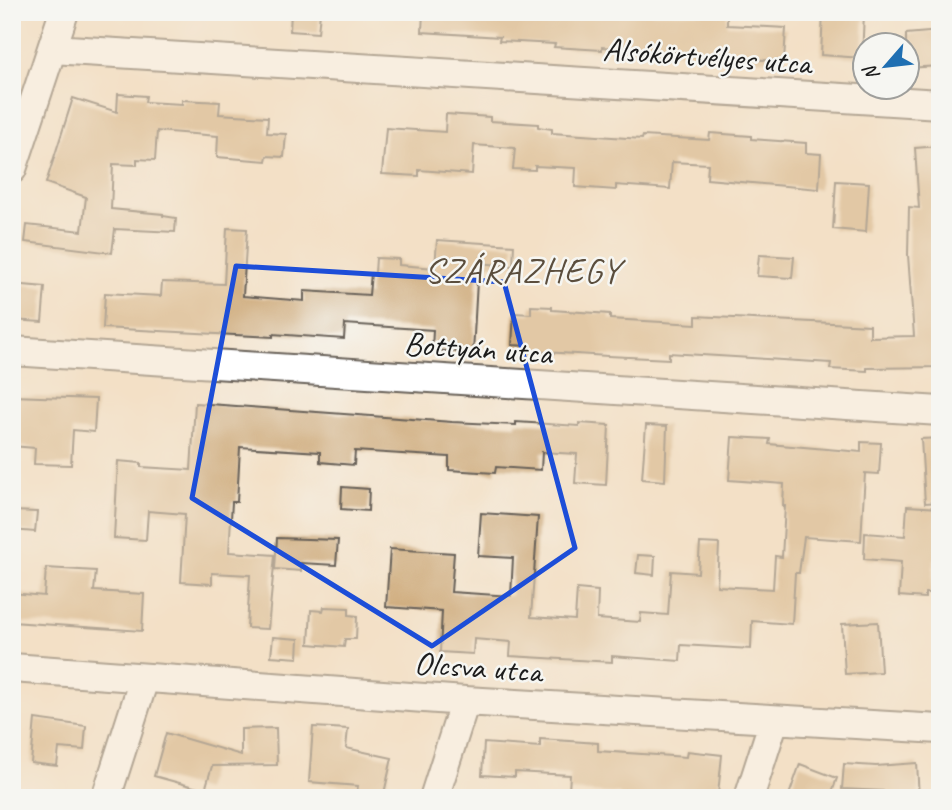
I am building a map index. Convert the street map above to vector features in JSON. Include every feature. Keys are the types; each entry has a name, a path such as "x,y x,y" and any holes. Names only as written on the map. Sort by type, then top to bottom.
{"street":[{"path":"12,169 64,12"},
{"name":"Alsókörtvélyes utca","path":"52,49 940,104"},
{"name":"Bottyán utca","path":"12,352 940,411"},
{"name":"Olcsva utca","path":"12,668 465,701 940,729"},
{"path":"106,798 144,679"},
{"path":"434,798 465,701"},
{"path":"749,798 774,720"}],"highlighted area":[{"path":"236,266 504,282 575,548 432,646 192,498"}],"building":[{"path":"291,12 320,12 318,33 290,31"},
{"path":"423,12 727,13 727,25 786,28 784,61 688,56 688,53 602,47 602,50 554,47 555,44 499,41 500,37 422,32"},
{"path":"823,12 864,13 863,32 850,32 850,57 821,55"},
{"path":"940,31 940,66 920,67 920,33"},
{"path":"118,94 146,96 145,102 220,102 219,114 268,117 267,133 286,134 284,157 267,156 266,161 217,157 218,136 157,131 155,160 137,159 137,165 113,164 111,209 163,214 176,218 175,232 115,229 112,253 25,242 27,225 82,231 86,197 46,183 73,98 117,112"},
{"path":"446,114 490,117 490,121 538,124 538,127 552,129 552,133 709,140 710,133 806,143 806,153 821,154 819,189 707,179 708,164 672,162 670,189 616,185 616,190 575,187 576,168 535,166 535,170 513,169 515,148 474,145 472,174 419,170 419,176 382,174 386,128 445,132"},
{"path":"940,146 940,367 867,368 867,371 830,369 831,363 669,353 669,359 608,356 529,351 529,346 512,345 514,313 531,314 531,306 610,314 610,319 696,324 696,316 870,325 870,337 914,336 908,255 909,207 919,208 915,148"},
{"path":"836,181 869,183 866,232 833,229"},
{"path":"227,228 247,229 243,296 304,301 304,291 369,295 371,273 375,273 376,258 399,259 399,265 435,268 437,240 514,245 513,266 478,263 473,353 432,350 433,330 345,324 344,339 103,328 105,293 161,296 162,282 224,284"},
{"path":"759,255 794,257 792,278 757,276"},
{"path":"12,284 45,287 42,322 12,320"},
{"path":"12,396 96,399 94,432 73,430 71,465 34,464 35,448 12,446"},
{"path":"195,403 452,422 609,425 606,485 575,483 577,454 542,452 541,470 496,467 495,473 449,470 449,457 355,451 354,465 320,462 320,452 240,447 237,502 232,502 229,552 275,555 268,629 247,628 250,575 212,573 212,584 181,582 185,514 148,511 146,540 114,538 118,461 141,463 141,467 191,470"},
{"path":"646,425 667,426 665,481 642,479"},
{"path":"732,437 770,439 769,444 861,452 861,442 881,443 879,474 865,473 861,541 804,537 799,573 795,573 792,624 752,621 751,649 681,645 680,661 612,656 612,662 510,656 511,642 474,639 473,654 440,652 442,611 386,607 390,549 454,553 451,592 511,596 513,558 478,556 481,513 538,517 531,617 575,620 577,589 598,591 597,619 640,622 641,613 668,615 671,571 698,573 700,543 719,544 717,586 773,589 775,556 782,557 784,484 729,480"},
{"path":"940,438 940,502 925,503 921,439"},
{"path":"342,487 369,489 368,511 341,509"},
{"path":"907,506 940,508 940,560 934,559 931,593 925,593 925,598 899,596 901,562 864,559 865,533 905,536"},
{"path":"12,511 37,512 35,532 12,530"},
{"path":"277,538 338,540 336,565 301,563 301,571 275,569"},
{"path":"638,555 655,556 654,575 636,573"},
{"path":"46,568 96,571 94,591 144,594 142,631 12,622 12,593 44,596"},
{"path":"324,607 349,608 349,615 357,616 356,639 345,639 344,647 309,644 311,610 323,611"},
{"path":"878,622 881,672 845,674 842,624"},
{"path":"273,637 299,639 298,658 271,656"},
{"path":"35,719 86,726 84,750 59,748 57,766 31,763"},
{"path":"313,727 348,729 346,748 392,758 383,798 356,798 358,786 309,782"},
{"path":"276,728 277,765 212,766 205,790 154,776 166,733 241,755 241,729"},
{"path":"540,739 598,743 598,751 686,757 687,751 722,755 718,794 713,794 713,798 619,798 620,794 569,791 570,775 515,772 515,777 482,775 484,743 540,747"},
{"path":"917,763 919,798 884,798 883,791 842,789 844,764 876,766"},
{"path":"800,764 837,778 830,798 788,798"}],"district":[{"name":"SZÁRAZHEGY","path":"523,270"}]}
